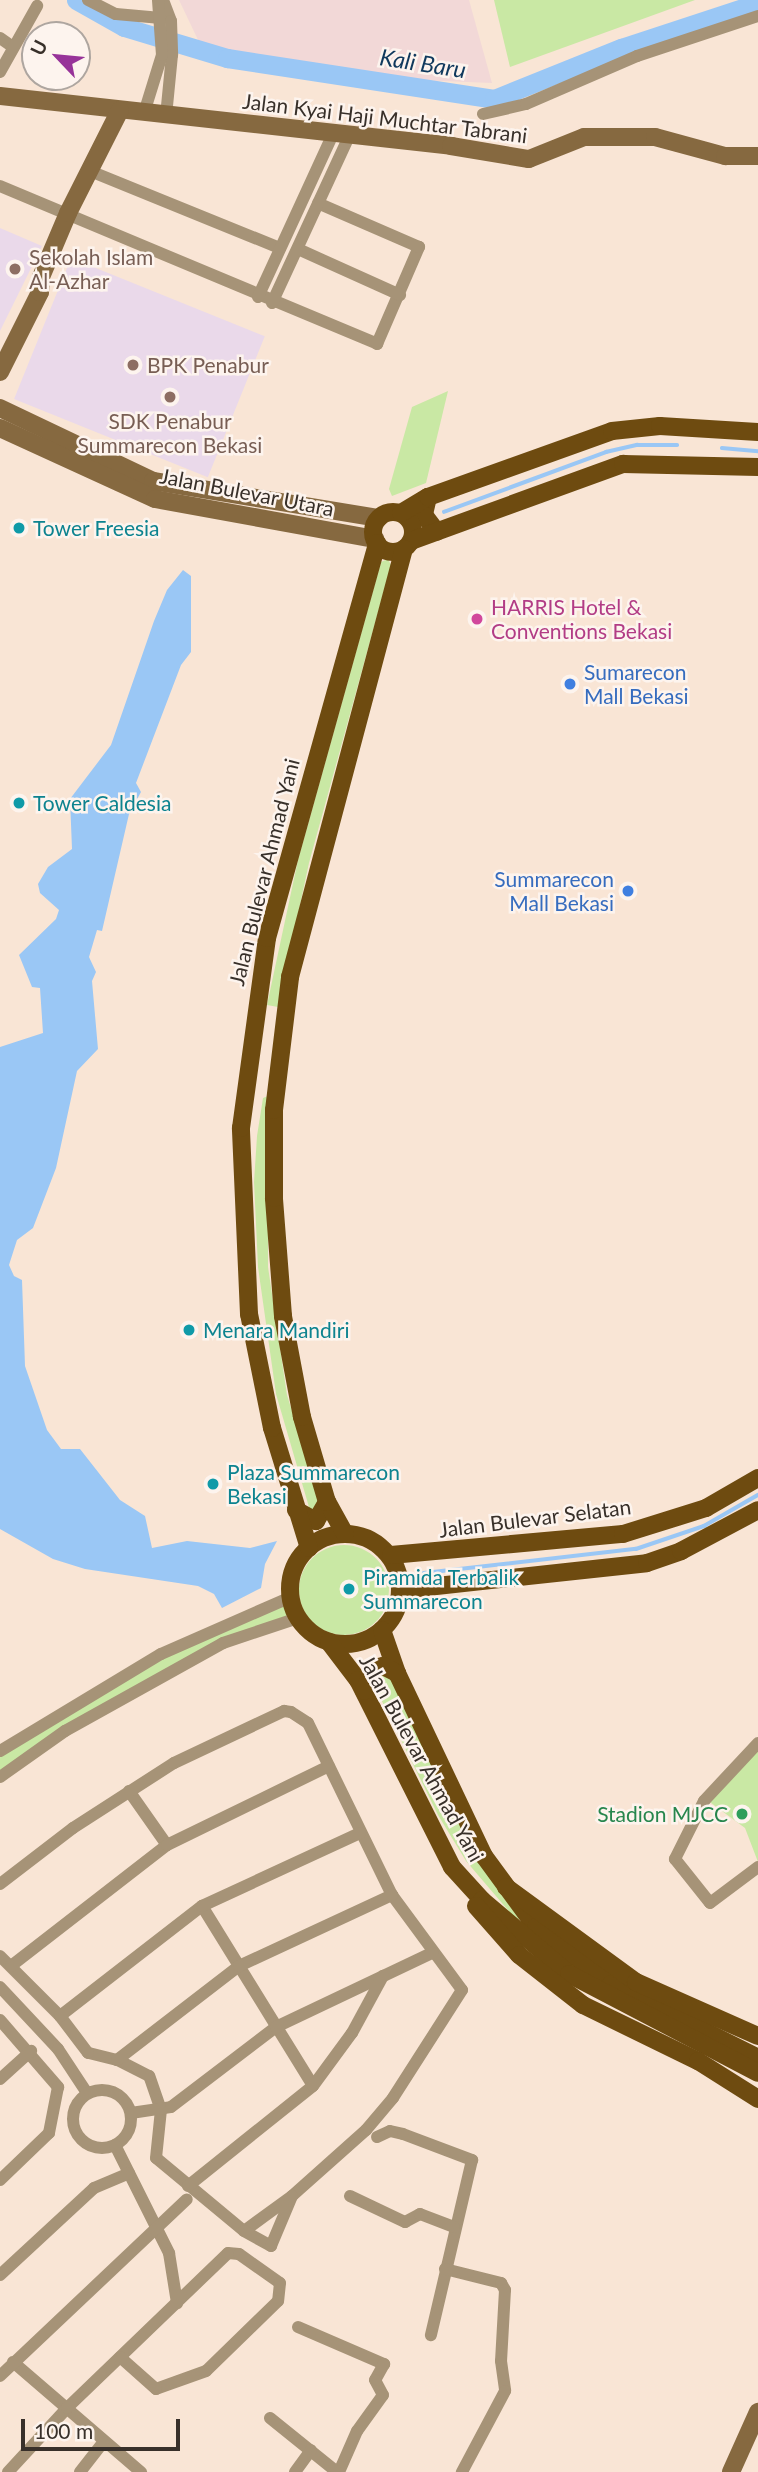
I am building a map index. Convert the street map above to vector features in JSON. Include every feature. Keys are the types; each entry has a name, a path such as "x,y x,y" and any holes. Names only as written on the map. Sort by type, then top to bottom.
{"main road":[{"path":"758,432 660,426 612,431 428,497 401,513 390,512 379,518 376,541 388,551 632,462 758,467"},
{"path":"428,497 424,515 437,532"},
{"path":"345,1534 327,1502 302,1417 279,1290 273,1187 276,1080 290,977 412,526 401,513"},
{"name":"Jalan Bulevar Ahmad Yani","path":"309,1548 272,1428 249,1314 241,1128 267,938 376,541"},
{"name":"Jalan Bulevar Selatan","path":"391,1555 418,1555 623,1534 706,1508 758,1478"},
{"path":"296,1510 316,1521 327,1502"},
{"path":"400,1590 647,1563 681,1551 758,1510"},
{"path":"345,1534 369,1538 391,1555 400,1590 398,1605 382,1630 356,1643 329,1642 298,1618 291,1597 294,1571 309,1548 345,1534"},
{"path":"418,1555 409,1567 411,1580 423,1588"},
{"name":"Jalan Bulevar Ahmad Yani","path":"382,1630 397,1673 484,1856 536,1927 573,1968 611,1984 758,2058"},
{"name":"Jalan Bulevar Ahmad Yani","path":"329,1642 364,1691 452,1867 501,1918 573,1968 758,2073"},
{"path":"364,1691 374,1668 383,1666 397,1673"},
{"path":"452,1867 493,1928 564,1991 611,2020 698,2061 758,2099"},
{"path":"506,1887 636,1982 758,2036"}],"street":[{"path":"88,0 116,14 165,20"},
{"path":"158,0 165,20"},
{"path":"163,0 167,55 166,116"},
{"path":"0,72 37,6"},
{"path":"483,114 526,104 637,57 758,16"},
{"path":"0,38 13,47"},
{"path":"144,113 167,55"},
{"name":"Jalan Kyai Haji Muchtar Tabrani","path":"0,96 532,160 584,137 655,137 726,156 758,156"},
{"path":"0,372 40,292 41,277 68,214 120,110"},
{"path":"272,303 318,203 341,135"},
{"path":"258,297 280,248 341,135"},
{"path":"90,171 280,248"},
{"path":"0,186 272,303 377,344 400,295 417,245 318,203"},
{"path":"298,249 400,295"},
{"path":"0,346 29,288 41,277"},
{"name":"Jalan Bulevar Utara","path":"0,408 153,481 379,518"},
{"name":"Jalan Bulevar Utara","path":"0,428 155,499 376,541"},
{"path":"0,1751 161,1654 291,1597"},
{"path":"0,1777 65,1731 223,1643 298,1618"},
{"path":"0,1884 129,1791 174,1763 284,1711 308,1723 392,1895 432,1953 461,1986 461,1993 380,2114 292,2196 244,2231"},
{"path":"758,1743 704,1801 675,1859 710,1903 758,1867"},
{"path":"11,1966 167,1845 329,1766"},
{"path":"129,1791 167,1845"},
{"path":"60,2016 202,1906 360,1833"},
{"path":"117,2060 239,1966 392,1895"},
{"path":"202,1906 313,2086"},
{"path":"131,2113 161,2110 183,2099 276,2027 432,1953"},
{"path":"0,1956 60,2016 88,2053 117,2060 149,2076 161,2110 156,2158 188,2192 244,2231 271,2246 292,2196"},
{"path":"0,2376 157,2226 188,2192 313,2086 352,2033 383,1976"},
{"path":"0,1987 58,2049 87,2093"},
{"path":"0,2020 30,2051 58,2087 51,2129 0,2180"},
{"path":"0,2079 30,2051"},
{"path":"114,2092 131,2113 128,2132 115,2145 96,2147 79,2137 73,2118 87,2093 114,2092"},
{"path":"377,2137 390,2131 403,2134 472,2160 454,2227 431,2335"},
{"path":"115,2145 157,2226 173,2267 177,2303"},
{"path":"0,2275 94,2188 129,2173"},
{"path":"350,2196 405,2222 420,2214 454,2227"},
{"path":"8,2472 67,2408 120,2357 177,2303 233,2252 282,2288 278,2301 222,2359 169,2388 150,2385 120,2357"},
{"path":"445,2269 500,2283 505,2290 501,2361 505,2391 462,2472"},
{"path":"270,2418 338,2472 357,2431 383,2395 375,2380 384,2364 298,2327"},
{"path":"13,2362 103,2443 141,2472"},
{"path":"731,2472 758,2412"},
{"path":"80,2472 103,2443"},
{"path":"295,2472 311,2450"}],"shaded area":[{"path":"179,0 469,0 492,83 320,76 200,44"},
{"name":"Sekolah Islam Al-Azhar","path":"0,228 42,246 0,331"},
{"name":"BPK Penabur","path":"71,258 265,336 208,477 14,399"}],"green space":[{"path":"494,0 695,0 510,67"},
{"path":"448,391 426,483 392,496 389,489 412,407"},
{"path":"388,559 391,565 309,863 278,1007 267,1005 298,860 381,562"},
{"path":"268,1096 268,1267 287,1395 321,1505 311,1514 276,1394 258,1267 254,1182 263,1098"},
{"path":"344,1545 369,1553 381,1565 389,1590 381,1615 369,1627 344,1635 319,1627 307,1615 299,1590 307,1565 319,1553"},
{"path":"291,1597 298,1618 251,1632 111,1704 0,1777 0,1751 81,1698"},
{"path":"374,1675 389,1675 483,1869 520,1918 518,1922 466,1861 438,1815 372,1681"},
{"name":"Stadion MJCC","path":"758,1746 758,1862 745,1828 707,1800"}],"water":[{"path":"183,570 191,576 191,652 181,665 136,783 141,792 129,814 102,931 97,930 89,957 96,972 92,981 98,1049 77,1071 56,1168 33,1228 17,1240 9,1265 14,1276 22,1280 25,1366 47,1430 61,1449 80,1449 120,1500 145,1516 152,1548 187,1541 250,1548 277,1541 265,1564 261,1588 222,1608 214,1594 198,1586 85,1569 53,1559 0,1529 0,1047 43,1033 40,988 32,987 19,955 56,919 59,910 40,893 38,884 48,867 72,849 70,799 111,745 154,621 167,590"}],"waterway":[{"name":"Kali Baru","path":"76,0 124,27 227,58 494,99 621,48 758,3"},
{"path":"444,512 606,452 637,445 677,445"},
{"path":"722,448 758,451"},
{"path":"424,1573 636,1549 704,1526 758,1495"}],"place":[{"name":"Sekolah Islam Al-Azhar","path":"15,269"},
{"name":"BPK Penabur","path":"133,365"},
{"name":"SDK Penabur Summarecon Bekasi","path":"170,397"},
{"name":"Tower Freesia","path":"19,528"},
{"name":"HARRIS Hotel & Conventions Bekasi","path":"477,619"},
{"name":"Sumarecon Mall Bekasi","path":"570,684"},
{"name":"Tower Caldesia","path":"19,803"},
{"name":"Summarecon Mall Bekasi","path":"628,891"},
{"name":"Menara Mandiri","path":"189,1330"},
{"name":"Plaza Summarecon Bekasi","path":"213,1484"},
{"name":"Piramida Terbalik Summarecon","path":"349,1589"},
{"name":"Stadion MJCC","path":"742,1814"}]}
